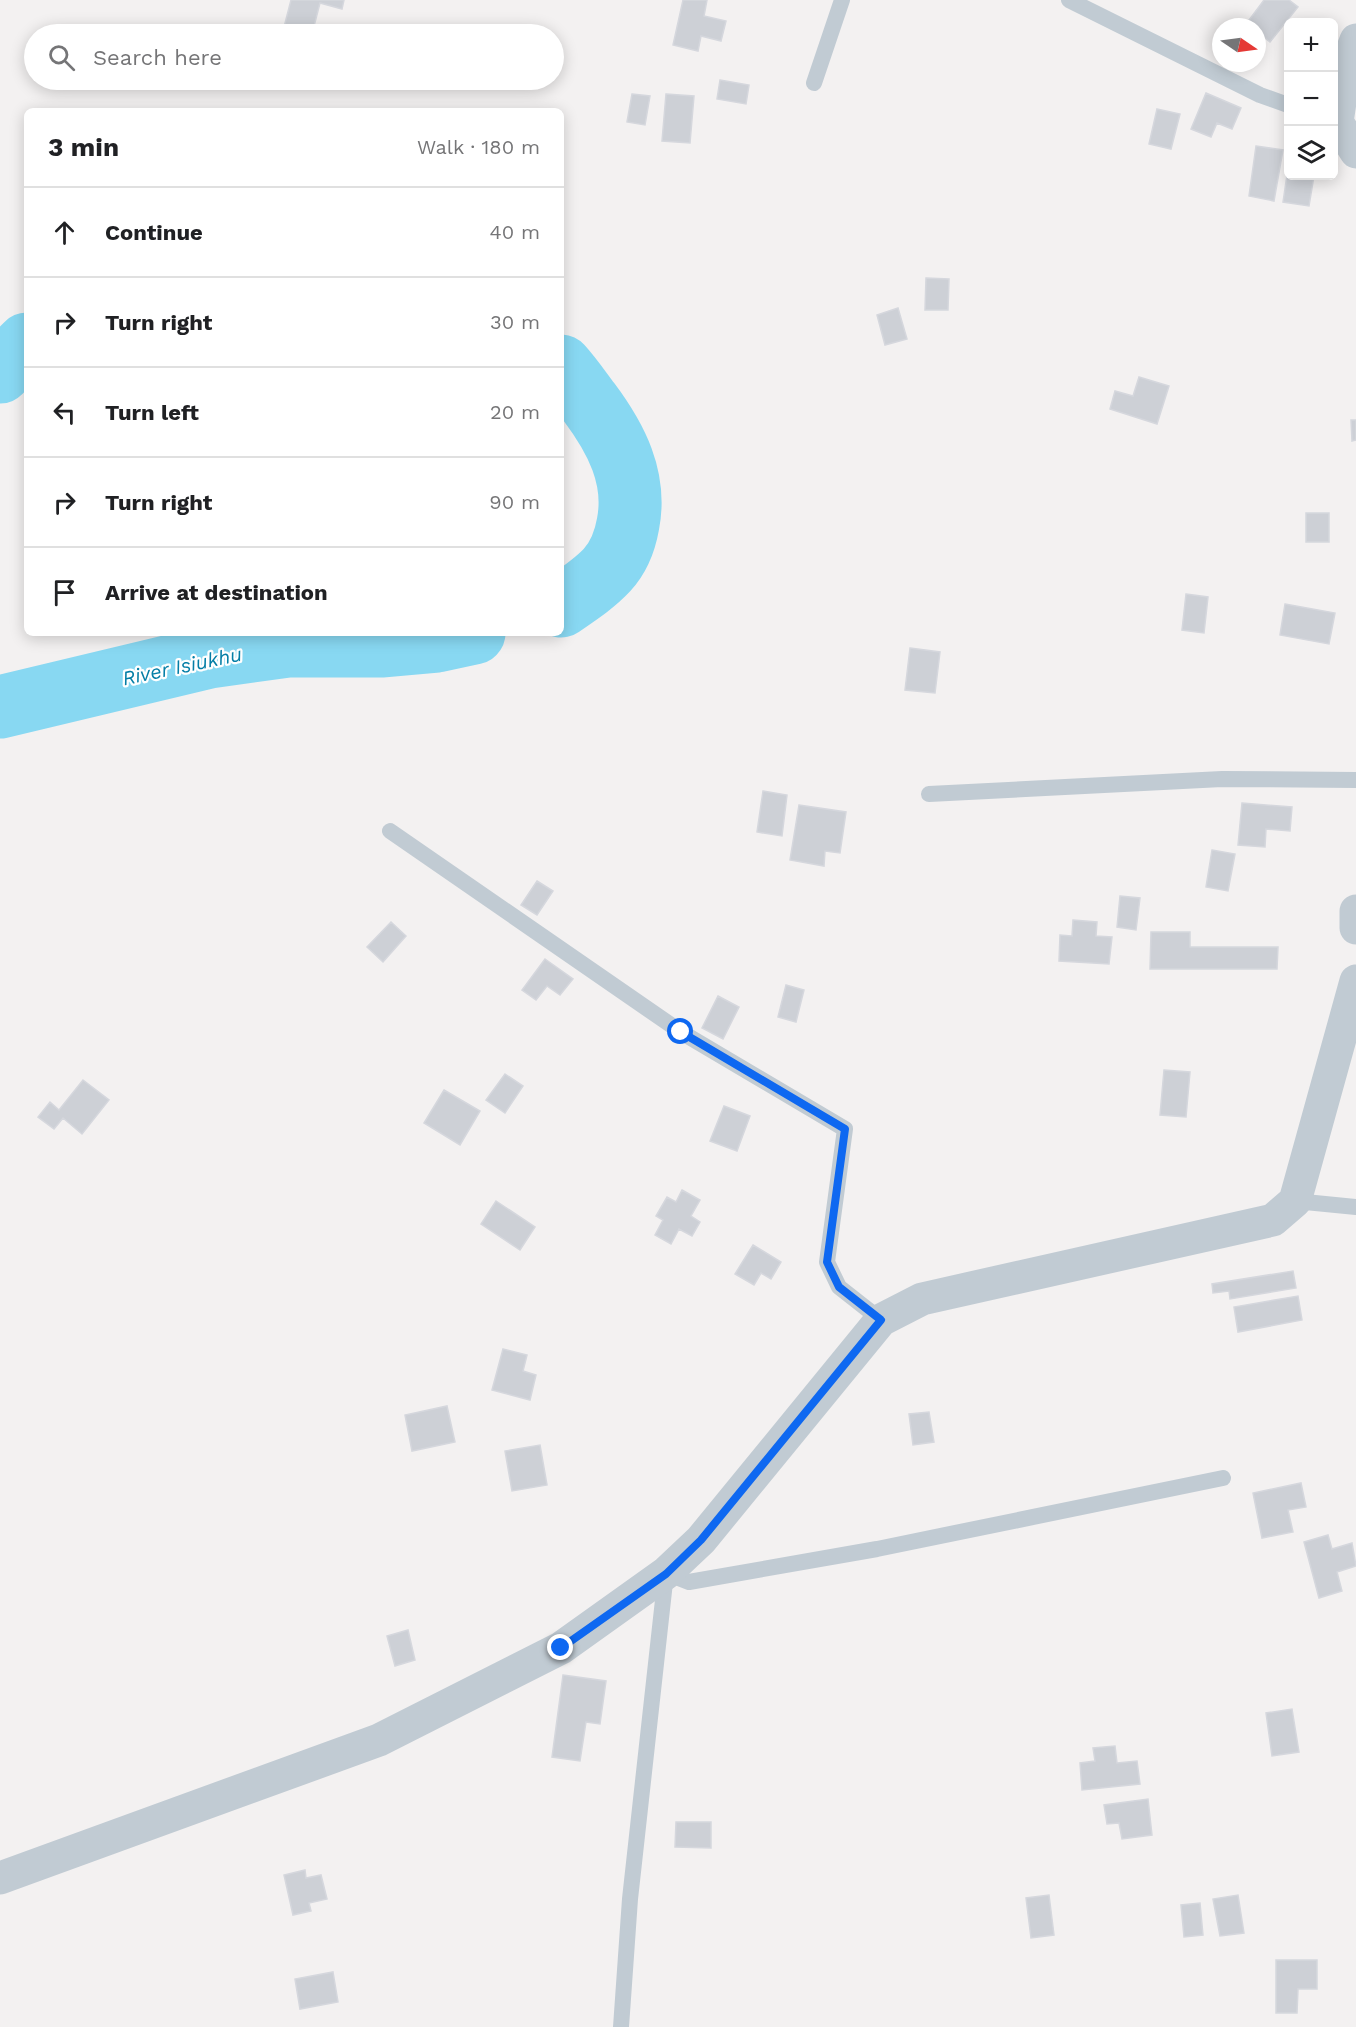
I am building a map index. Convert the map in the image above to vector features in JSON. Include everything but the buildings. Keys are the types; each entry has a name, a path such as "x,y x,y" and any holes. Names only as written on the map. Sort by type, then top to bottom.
{"street":[{"path":"1338,104 1344,69 1356,40"},
{"path":"1338,125 1356,152"},
{"path":"1356,911 1356,928"},
{"path":"0,1878 379,1740 561,1648 666,1574 701,1540 881,1320 922,1299 1273,1220 1295,1201 1356,981"}],"lane":[{"path":"814,84 842,0"},
{"path":"1069,0 1260,95 1284,104"},
{"path":"929,794 1222,779 1356,780"},
{"path":"390,831 681,1032 845,1129 827,1262 839,1287 881,1320"},
{"path":"1295,1201 1356,1207"},
{"path":"621,2027 630,1899 666,1574 689,1582 877,1549 1223,1478"}],"waterway":[{"name":"River Isiukhu","path":"0,372 24,347"},
{"name":"River Isiukhu","path":"564,370 599,416 616,444 630,491 628,524 615,560 597,580 564,604"},
{"name":"River Isiukhu","path":"0,707 209,657 288,646 381,646 437,641 460,636"}],"route":[{"path":"561,1648 666,1574 701,1540 881,1320 839,1287 827,1262 845,1129 681,1032"}]}
